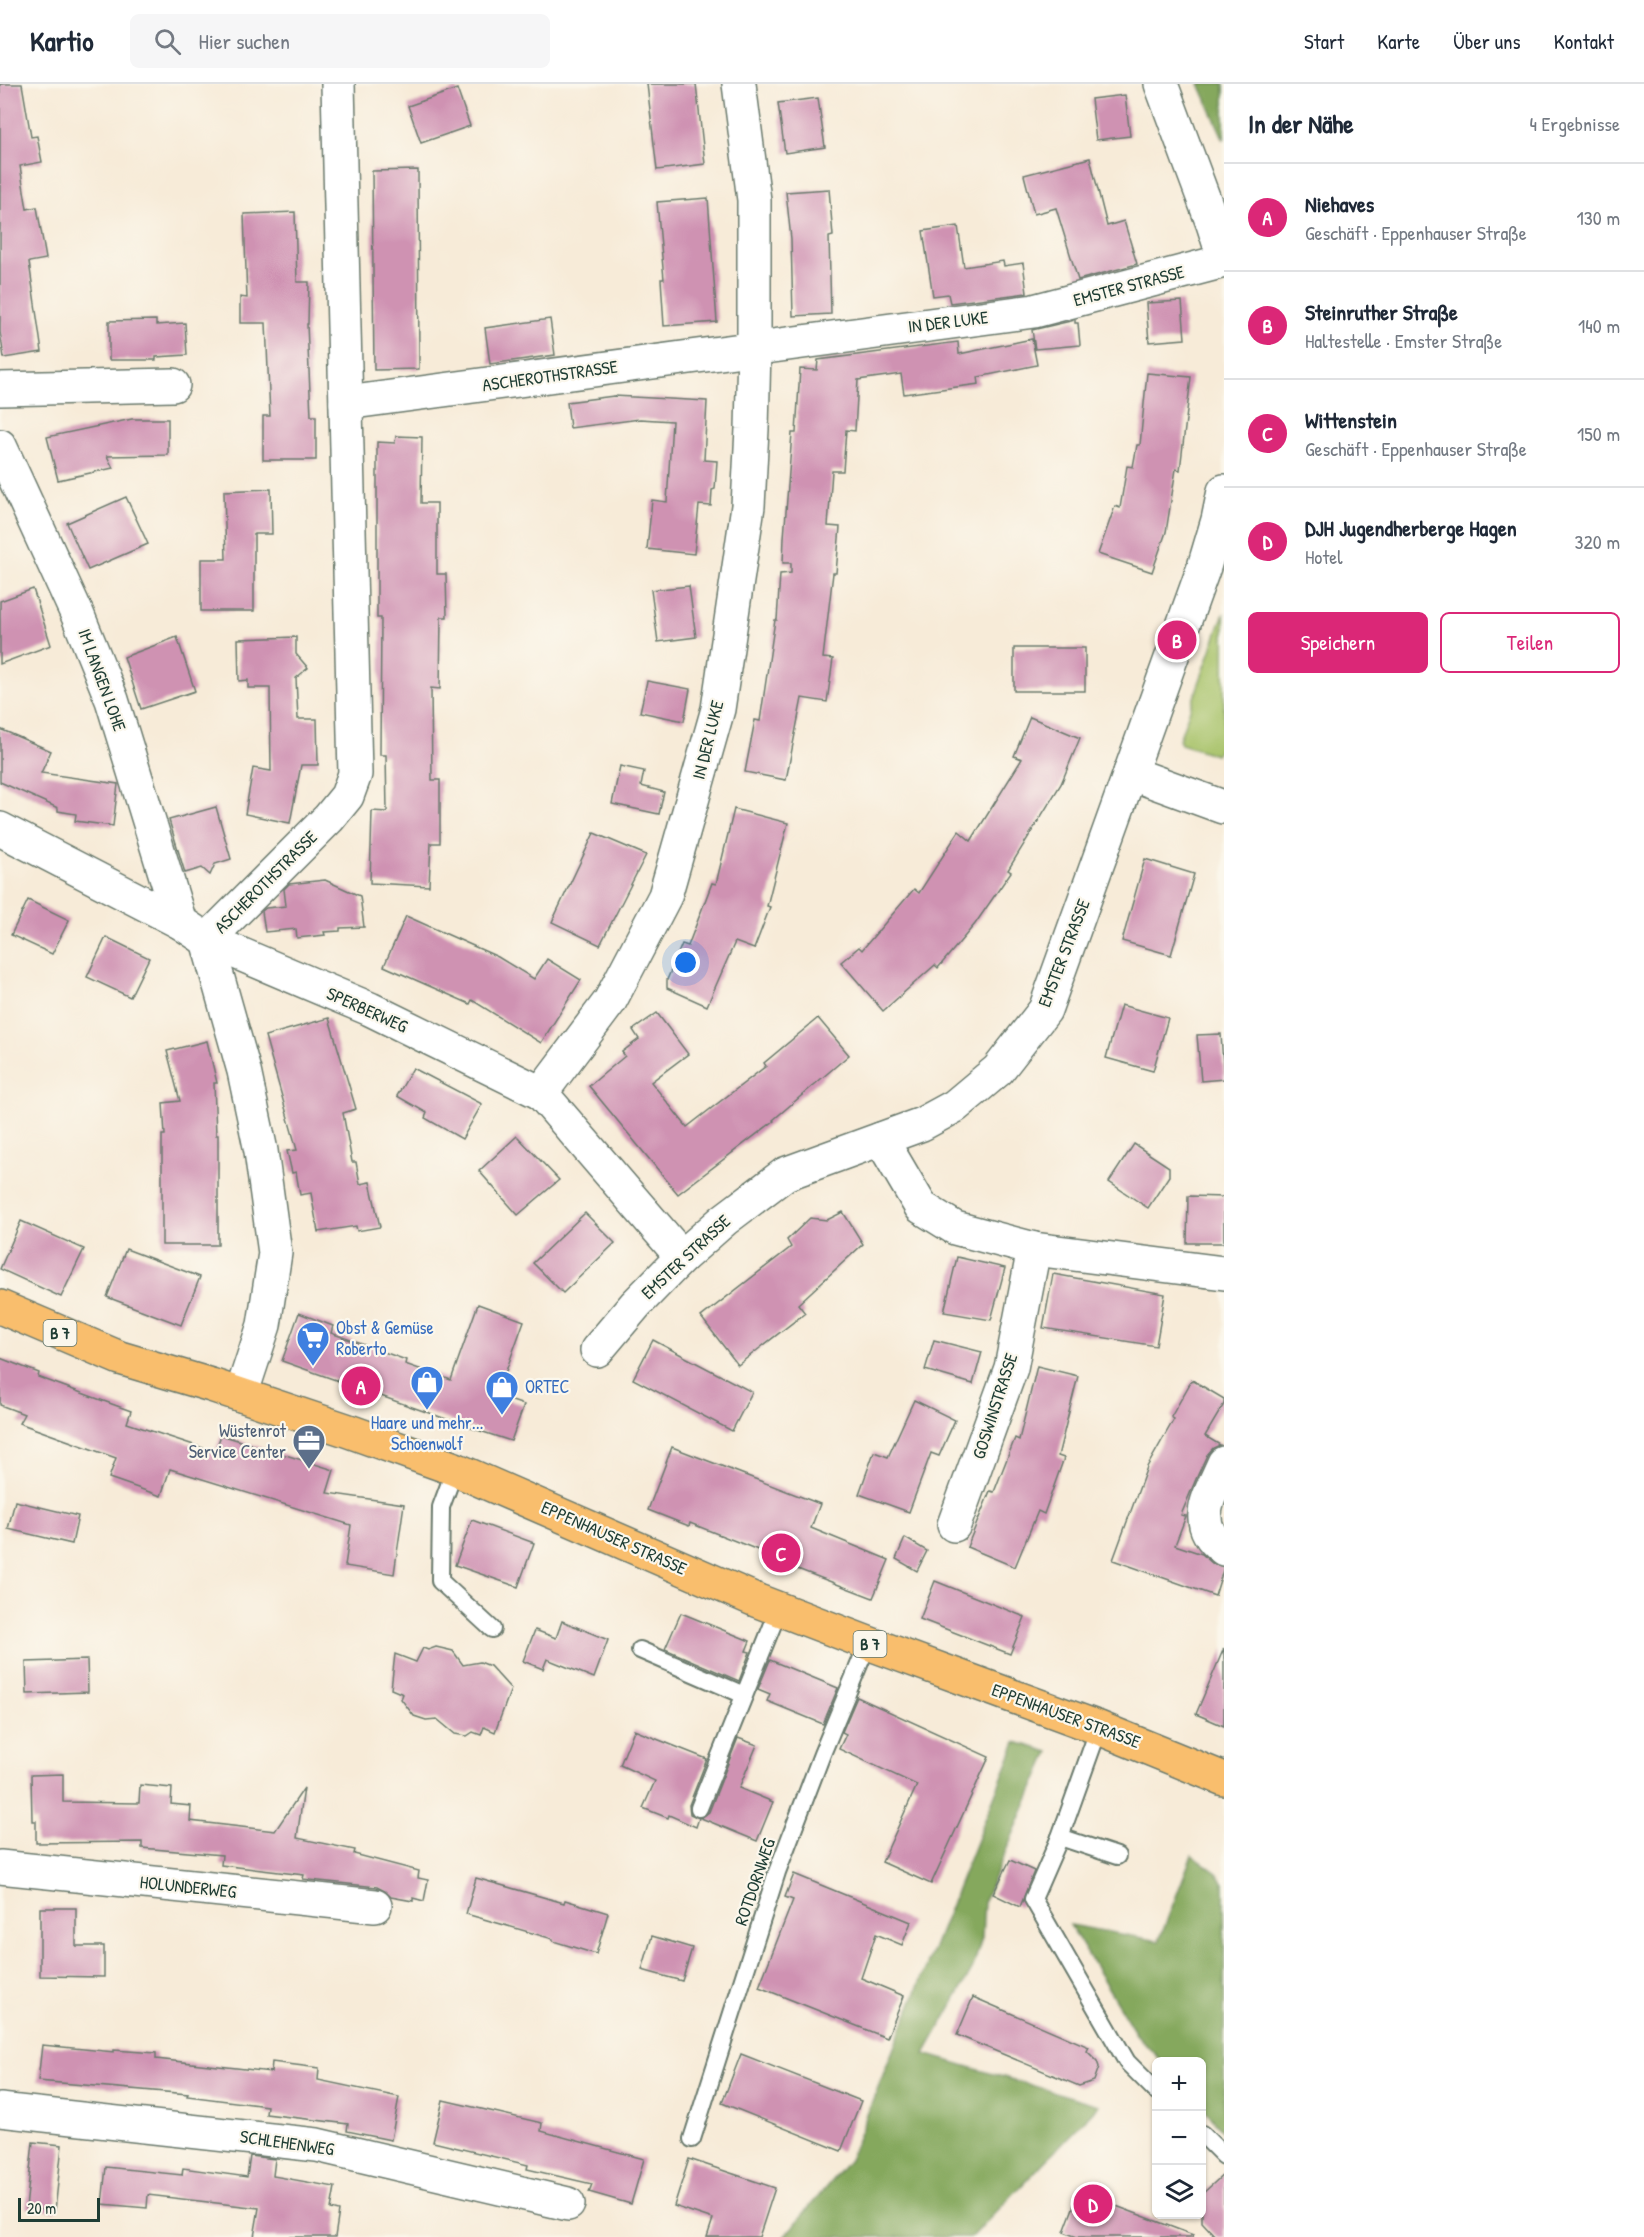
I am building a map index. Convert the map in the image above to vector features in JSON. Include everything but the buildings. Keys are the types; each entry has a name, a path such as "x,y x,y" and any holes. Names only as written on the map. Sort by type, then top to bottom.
{"main road":[{"name":"EPPENHAUSER STRASSE","path":"0,1307 120,1358 178,1374 455,1469 779,1609 1099,1728 1224,1779"}],"street":[{"name":"ASCHEROTHSTRASSE","path":"241,1395 264,1325 275,1253 261,1151 244,1071 207,940 329,818 348,796 355,774 339,84"},
{"name":"IN DER LUKE","path":"541,1093 610,1001 665,896 718,709 748,506 754,348 754,200 739,84"},
{"name":"EMSTER STRASSE","path":"1034,311 1224,260 1161,84"},
{"name":"IN DER LUKE","path":"754,348 1034,311"},
{"name":"ASCHEROTHSTRASSE","path":"346,403 754,348"},
{"path":"0,389 173,385"},
{"name":"IM LANGEN LOHE","path":"0,446 78,616 112,700 180,922"},
{"name":"EMSTER STRASSE","path":"597,1350 636,1304 682,1257 724,1220 785,1174 922,1124 955,1106 998,1070 1045,1010 1204,567 1224,491"},
{"path":"1130,773 1224,812"},
{"name":"SPERBERWEG","path":"0,829 180,922 207,940 370,1009 541,1093 682,1257"},
{"path":"882,1138 921,1207 955,1228 1034,1249 1224,1273"},
{"name":"GOSWINSTRASSE","path":"954,1525 1011,1368 1034,1249"},
{"path":"1224,1463 1207,1503 1204,1522 1211,1540 1224,1549"},
{"name":"HOLUNDERWEG","path":"0,1867 375,1906"},
{"name":"SCHLEHENWEG","path":"0,2110 317,2145 568,2204"}],"lane":[{"path":"455,1469 441,1507 440,1581 492,1629"},
{"path":"699,1808 779,1609"},
{"name":"ROTDORNWEG","path":"692,2139 777,1872 868,1643"},
{"path":"640,1650 744,1695"},
{"path":"1099,1728 1060,1837 1033,1899 1127,2062 1152,2087"},
{"path":"1060,1837 1117,1856"},
{"path":"1206,2138 1224,2156"}],"green space":[{"path":"1199,84 1224,84 1224,140"},
{"path":"1224,613 1224,744 1216,755 1181,744 1179,740"},
{"path":"1016,1742 1049,1752 984,1901 982,1937 973,1968 925,2054 1099,2105 972,2237 784,2237 849,2160"},
{"path":"1192,1855 1217,1873 1224,1883 1224,2132 1206,2112 1206,2057 1157,2057 1136,2034 1070,1925 1159,1941"}],"place":[{"name":"Steinruther Straße","path":"1177,640"},
{"name":"Obst & Gemüse Roberto","path":"313,1367"},
{"name":"Niehaves","path":"361,1386"},
{"name":"Haare und mehr... Schoenwolf","path":"427,1411"},
{"name":"ORTEC","path":"502,1416"},
{"name":"Wüstenrot Service Center","path":"309,1470"},
{"name":"Wittenstein","path":"781,1553"},
{"name":"DJH Jugendherberge Hagen","path":"1093,2204"}]}
